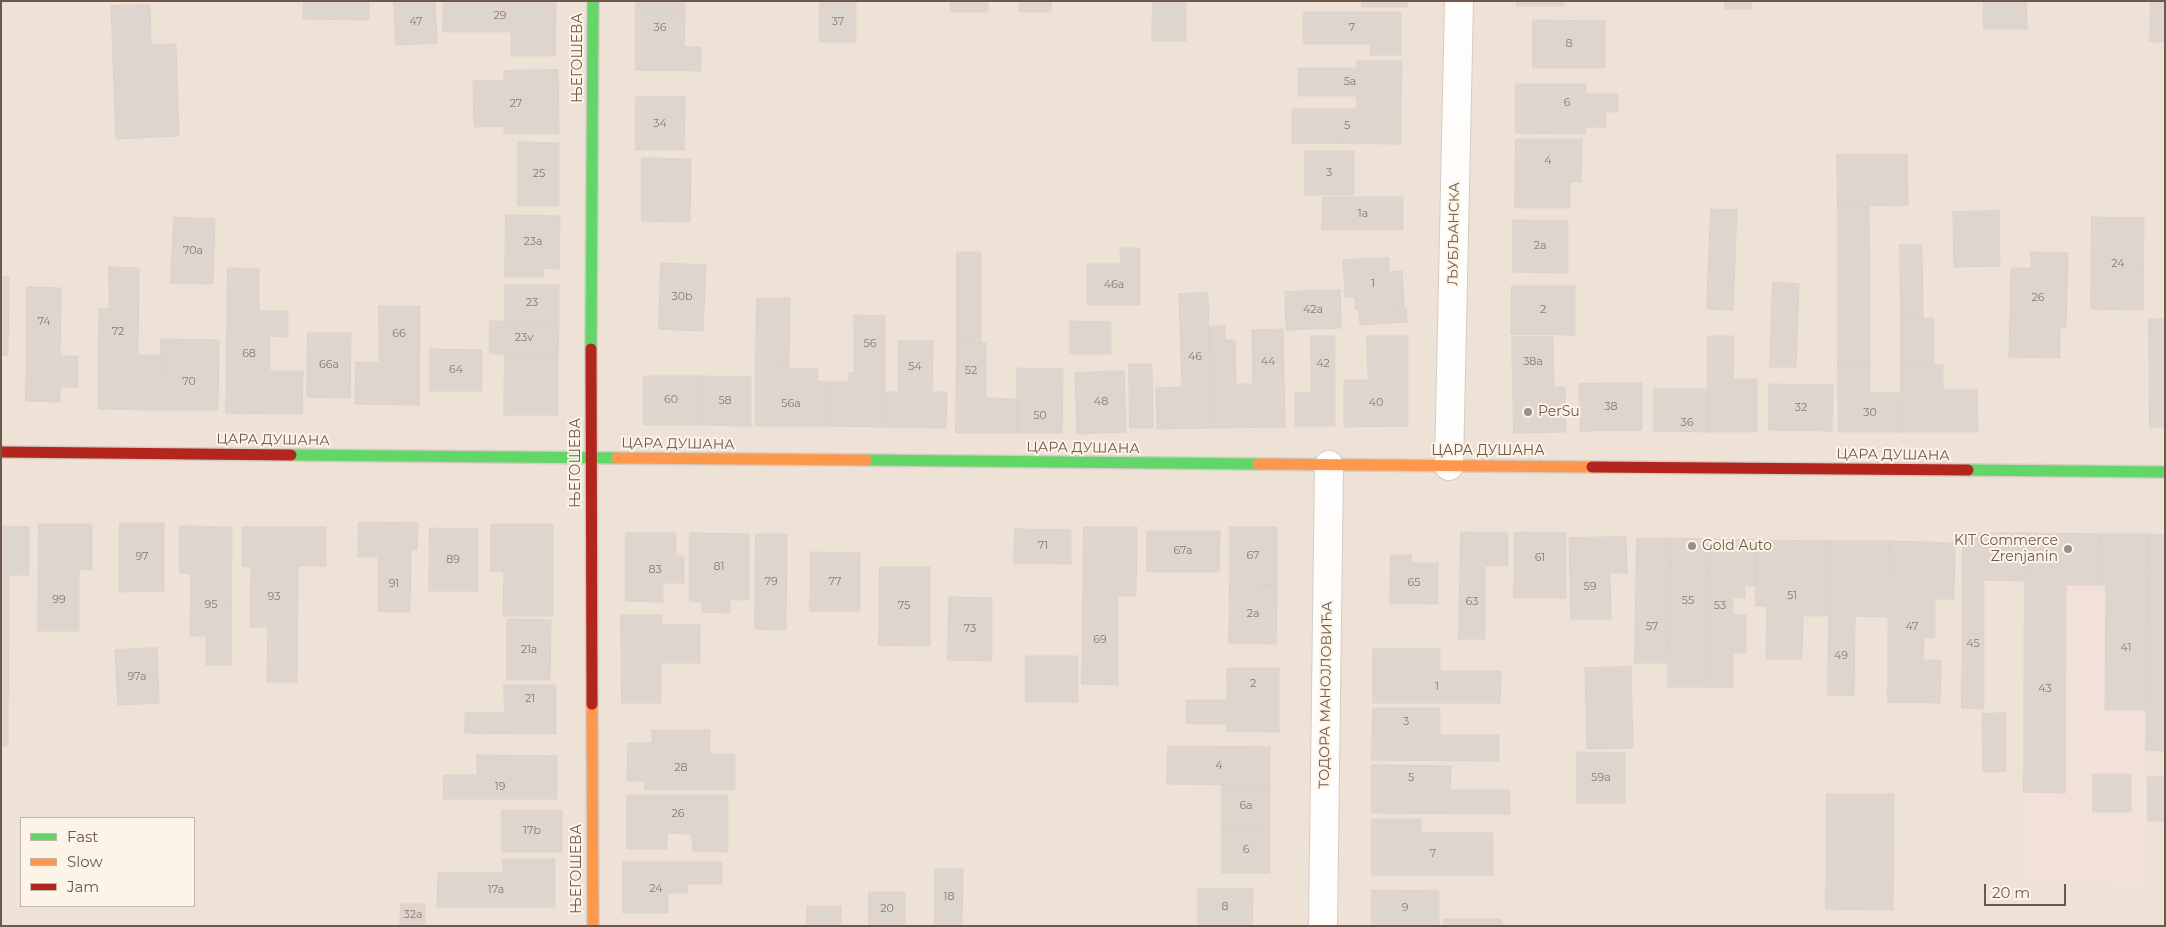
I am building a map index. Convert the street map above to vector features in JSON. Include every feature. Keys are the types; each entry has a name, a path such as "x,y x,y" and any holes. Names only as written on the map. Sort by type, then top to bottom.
{"street":[{"name":"ЊЕГОШЕВА","path":"593,1 591,458 593,926"},
{"name":"ЉУБЉАНСКА","path":"1449,466 1459,1"},
{"name":"ЦАРА ДУШАНА","path":"1,452 2165,472"},
{"name":"ТОДОРА МАНОЈЛОВИЋА","path":"1323,926 1329,465"}],"shaded area":[{"path":"1,1 2165,1 2165,926 1,926"},
{"path":"2066,585 2106,585 2105,709 2147,710 2145,886 2023,885 2024,792 2065,793"}],"building":[{"path":"304,1 369,1 369,20 303,19"},
{"path":"394,1 435,1 437,43 396,45"},
{"path":"444,1 556,1 555,56 511,56 511,32 443,32"},
{"path":"636,1 685,1 685,9 636,9"},
{"path":"820,1 856,1 856,42 820,42"},
{"path":"951,1 988,1 988,12 951,12"},
{"path":"1020,1 1051,1 1051,12 1019,12"},
{"path":"1153,1 1186,1 1186,41 1152,41"},
{"path":"1362,1 1407,1 1407,7 1362,7"},
{"path":"1517,1 1564,1 1564,6 1517,6"},
{"path":"1725,1 1751,1 1751,9 1725,9"},
{"path":"1984,1 2026,1 2027,29 1984,29"},
{"path":"2151,1 2165,1 2165,42 2150,42"},
{"path":"150,5 151,45 176,44 179,136 116,139 111,6"},
{"path":"636,9 685,9 684,47 701,47 701,71 636,70"},
{"path":"1304,12 1401,12 1401,55 1370,55 1371,44 1304,44"},
{"path":"1533,20 1605,21 1605,68 1533,68"},
{"path":"1357,61 1402,61 1401,96 1298,96 1298,68 1357,68"},
{"path":"558,70 559,134 504,134 504,126 474,127 473,81 504,81 504,71"},
{"path":"1516,84 1586,84 1585,94 1618,94 1618,112 1606,112 1606,127 1585,127 1586,134 1516,133"},
{"path":"1357,96 1401,96 1401,144 1292,143 1292,109 1357,109"},
{"path":"636,97 685,97 684,150 636,150"},
{"path":"1516,139 1582,139 1581,182 1570,182 1570,208 1515,208"},
{"path":"518,142 559,143 559,206 518,206"},
{"path":"1305,151 1354,151 1354,195 1305,195"},
{"path":"1837,154 1907,154 1908,205 1838,206"},
{"path":"642,158 691,159 690,222 642,221"},
{"path":"1323,197 1403,197 1403,230 1322,230"},
{"path":"1838,206 1869,206 1870,367 1838,367"},
{"path":"1711,209 1737,210 1733,310 1707,309"},
{"path":"1999,211 2000,266 1954,267 1953,212"},
{"path":"506,215 560,216 559,269 544,268 544,277 505,277"},
{"path":"174,217 215,219 213,284 171,283"},
{"path":"2092,217 2144,218 2143,310 2091,309"},
{"path":"1513,220 1568,221 1568,273 1513,272"},
{"path":"1900,245 1922,245 1923,318 1901,318"},
{"path":"1120,248 1140,248 1140,305 1087,305 1087,264 1121,264"},
{"path":"957,252 981,252 981,343 957,343"},
{"path":"2031,252 2068,253 2066,328 2060,327 2060,358 2009,357 2011,268 2031,268"},
{"path":"1389,258 1389,272 1402,271 1404,307 1355,309 1355,297 1345,297 1343,260"},
{"path":"661,263 706,265 703,331 659,329"},
{"path":"109,267 139,268 138,355 161,355 160,410 98,409 99,309 109,309"},
{"path":"228,268 259,269 259,311 288,311 288,337 270,336 270,371 303,371 302,414 226,413"},
{"path":"1,277 9,277 8,355 1,355"},
{"path":"1773,282 1799,284 1796,367 1770,367"},
{"path":"505,285 559,285 559,322 505,322"},
{"path":"1512,286 1575,286 1575,335 1511,334"},
{"path":"27,287 61,288 60,356 78,356 78,387 60,387 60,402 26,401"},
{"path":"1340,290 1341,328 1286,330 1285,292"},
{"path":"1208,293 1211,428 1157,429 1156,388 1182,387 1179,294"},
{"path":"757,298 790,298 789,361 756,360"},
{"path":"379,306 420,306 419,405 355,404 356,362 379,362"},
{"path":"1406,308 1407,322 1360,325 1359,311"},
{"path":"854,315 885,316 885,427 827,426 827,382 849,382 849,373 854,373"},
{"path":"1901,318 1934,318 1934,365 1901,365"},
{"path":"2149,319 2165,319 2165,427 2150,427"},
{"path":"490,321 559,322 558,354 490,354"},
{"path":"1070,321 1111,322 1111,354 1070,354"},
{"path":"1225,326 1225,340 1235,340 1236,384 1253,384 1252,330 1283,329 1285,427 1211,428 1209,327"},
{"path":"308,333 351,333 350,398 307,397"},
{"path":"1311,336 1335,336 1335,426 1295,426 1295,392 1311,393"},
{"path":"1367,336 1408,336 1408,426 1344,427 1344,380 1368,380"},
{"path":"1708,336 1734,336 1733,379 1757,379 1757,432 1708,432"},
{"path":"1512,337 1553,337 1554,387 1565,387 1566,432 1514,433"},
{"path":"161,339 219,340 218,410 160,410"},
{"path":"899,341 933,341 932,392 947,392 946,428 885,427 885,392 898,392"},
{"path":"957,343 986,343 986,398 1017,399 1017,433 956,433"},
{"path":"430,349 482,350 482,391 430,391"},
{"path":"505,354 558,354 558,415 504,415"},
{"path":"756,360 789,361 789,369 818,369 817,381 827,382 827,426 756,426"},
{"path":"1129,364 1152,364 1153,428 1130,428"},
{"path":"1901,365 1943,365 1943,390 1977,390 1978,432 1901,432"},
{"path":"1838,367 1870,367 1870,393 1901,393 1901,432 1839,432"},
{"path":"1017,368 1063,369 1062,433 1017,433"},
{"path":"1124,371 1126,432 1077,434 1075,373"},
{"path":"644,376 698,376 698,425 644,425"},
{"path":"698,376 751,377 751,426 698,425"},
{"path":"1642,383 1642,430 1580,431 1579,384"},
{"path":"1769,384 1833,385 1832,431 1769,430"},
{"path":"1654,389 1708,389 1708,432 1654,431"},
{"path":"359,522 418,523 417,550 411,550 410,612 378,612 378,557 358,557"},
{"path":"120,523 164,523 164,591 120,592"},
{"path":"39,524 92,524 92,570 79,569 79,631 38,631"},
{"path":"491,524 553,524 553,616 503,616 504,571 491,571"},
{"path":"1,526 29,527 29,575 9,575 8,746 1,746"},
{"path":"180,526 232,527 231,665 206,665 206,636 190,636 191,574 180,573"},
{"path":"243,527 326,527 326,566 298,566 297,682 267,682 268,627 250,627 251,567 243,566"},
{"path":"1084,527 1137,527 1136,596 1118,596 1118,685 1082,684"},
{"path":"1230,527 1277,527 1277,585 1230,584"},
{"path":"430,528 478,529 478,591 429,591"},
{"path":"1015,529 1071,530 1071,564 1014,563"},
{"path":"1147,531 1220,531 1219,572 1147,572"},
{"path":"1461,532 1508,533 1508,566 1485,566 1485,639 1459,639"},
{"path":"1515,532 1566,533 1566,598 1514,598"},
{"path":"626,533 676,533 676,556 684,556 684,583 663,583 663,602 626,601"},
{"path":"690,533 749,534 749,600 730,600 730,613 702,612 702,602 690,602"},
{"path":"1963,533 2025,533 2025,581 1984,580 1984,709 1962,708"},
{"path":"2025,533 2100,534 2099,585 2066,585 2065,793 2024,792"},
{"path":"756,534 787,534 786,630 755,629"},
{"path":"2100,534 2148,534 2147,710 2105,710 2106,585 2099,585"},
{"path":"2148,534 2165,535 2165,751 2146,750"},
{"path":"1626,537 1627,573 1610,573 1611,619 1571,619 1569,538"},
{"path":"1637,538 1671,538 1669,663 1635,663"},
{"path":"1671,538 1708,539 1706,687 1668,687"},
{"path":"1708,539 1756,540 1756,586 1745,586 1745,598 1733,597 1733,615 1746,615 1746,653 1733,653 1733,688 1706,687"},
{"path":"1756,540 1830,541 1829,616 1803,616 1802,659 1766,659 1767,606 1756,606"},
{"path":"1830,541 1889,541 1888,617 1855,616 1854,696 1828,695"},
{"path":"1889,541 1955,543 1954,599 1935,599 1935,638 1924,638 1923,660 1941,660 1940,703 1888,702"},
{"path":"811,552 860,553 860,611 810,611"},
{"path":"1391,555 1412,555 1411,563 1438,563 1438,604 1390,603"},
{"path":"880,567 930,567 930,646 879,645"},
{"path":"1230,584 1277,585 1276,644 1229,643"},
{"path":"949,597 992,598 992,661 948,660"},
{"path":"621,615 662,615 661,625 700,625 700,663 661,663 661,703 622,703"},
{"path":"507,619 551,620 550,680 507,680"},
{"path":"157,648 159,703 118,705 115,650"},
{"path":"1373,649 1440,649 1440,671 1501,671 1500,703 1373,703"},
{"path":"1026,656 1078,656 1078,702 1026,702"},
{"path":"1631,667 1633,748 1587,749 1585,668"},
{"path":"1227,668 1279,668 1279,732 1227,731 1227,724 1186,724 1186,700 1227,700"},
{"path":"504,685 556,685 556,734 465,733 465,713 504,713"},
{"path":"1373,708 1440,708 1440,735 1499,735 1499,761 1372,760"},
{"path":"2006,713 2006,772 1983,772 1982,714"},
{"path":"652,730 710,730 710,754 735,754 735,790 645,790 645,781 627,781 628,743 652,743"},
{"path":"1168,746 1270,747 1270,785 1167,784"},
{"path":"1577,752 1625,753 1625,803 1577,803"},
{"path":"477,755 557,756 557,799 443,799 444,775 477,775"},
{"path":"1372,765 1451,766 1450,790 1510,790 1510,814 1372,813"},
{"path":"2093,774 2131,774 2131,812 2093,812"},
{"path":"2148,777 2165,777 2165,821 2148,821"},
{"path":"1222,785 1270,785 1270,827 1222,827"},
{"path":"1827,794 1894,794 1893,910 1826,909"},
{"path":"627,795 728,795 728,852 693,851 692,834 667,833 667,849 627,849"},
{"path":"502,810 562,810 562,852 502,852"},
{"path":"1372,819 1421,819 1421,833 1493,833 1493,875 1372,875"},
{"path":"1222,827 1270,827 1270,873 1222,873"},
{"path":"503,859 555,859 555,907 437,907 438,873 503,873"},
{"path":"623,862 722,862 722,884 688,884 688,893 668,893 668,913 623,913"},
{"path":"935,869 963,869 962,926 935,926"},
{"path":"1198,889 1253,889 1252,926 1198,926"},
{"path":"1372,890 1439,891 1439,926 1372,926"},
{"path":"869,892 905,892 905,926 869,926"},
{"path":"401,904 425,904 425,926 400,926"},
{"path":"807,906 841,906 841,926 807,926"},
{"path":"1444,919 1501,919 1502,926 1444,926"}],"traffic: fast":[{"path":"591,349 593,1"},
{"path":"291,455 617,458"},
{"path":"866,460 1258,464"},
{"path":"1968,470 2165,472"}],"traffic: slow":[{"path":"617,458 866,460"},
{"path":"1258,464 1592,467"},
{"path":"592,704 593,926"}],"traffic: jam":[{"path":"591,349 592,704"},
{"path":"1,452 291,455"},
{"path":"1592,467 1968,470"}],"place":[{"name":"PerSu","path":"1528,412"},
{"name":"Gold Auto","path":"1692,546"},
{"name":"KIT Commerce Zrenjanin","path":"2068,549"}]}
